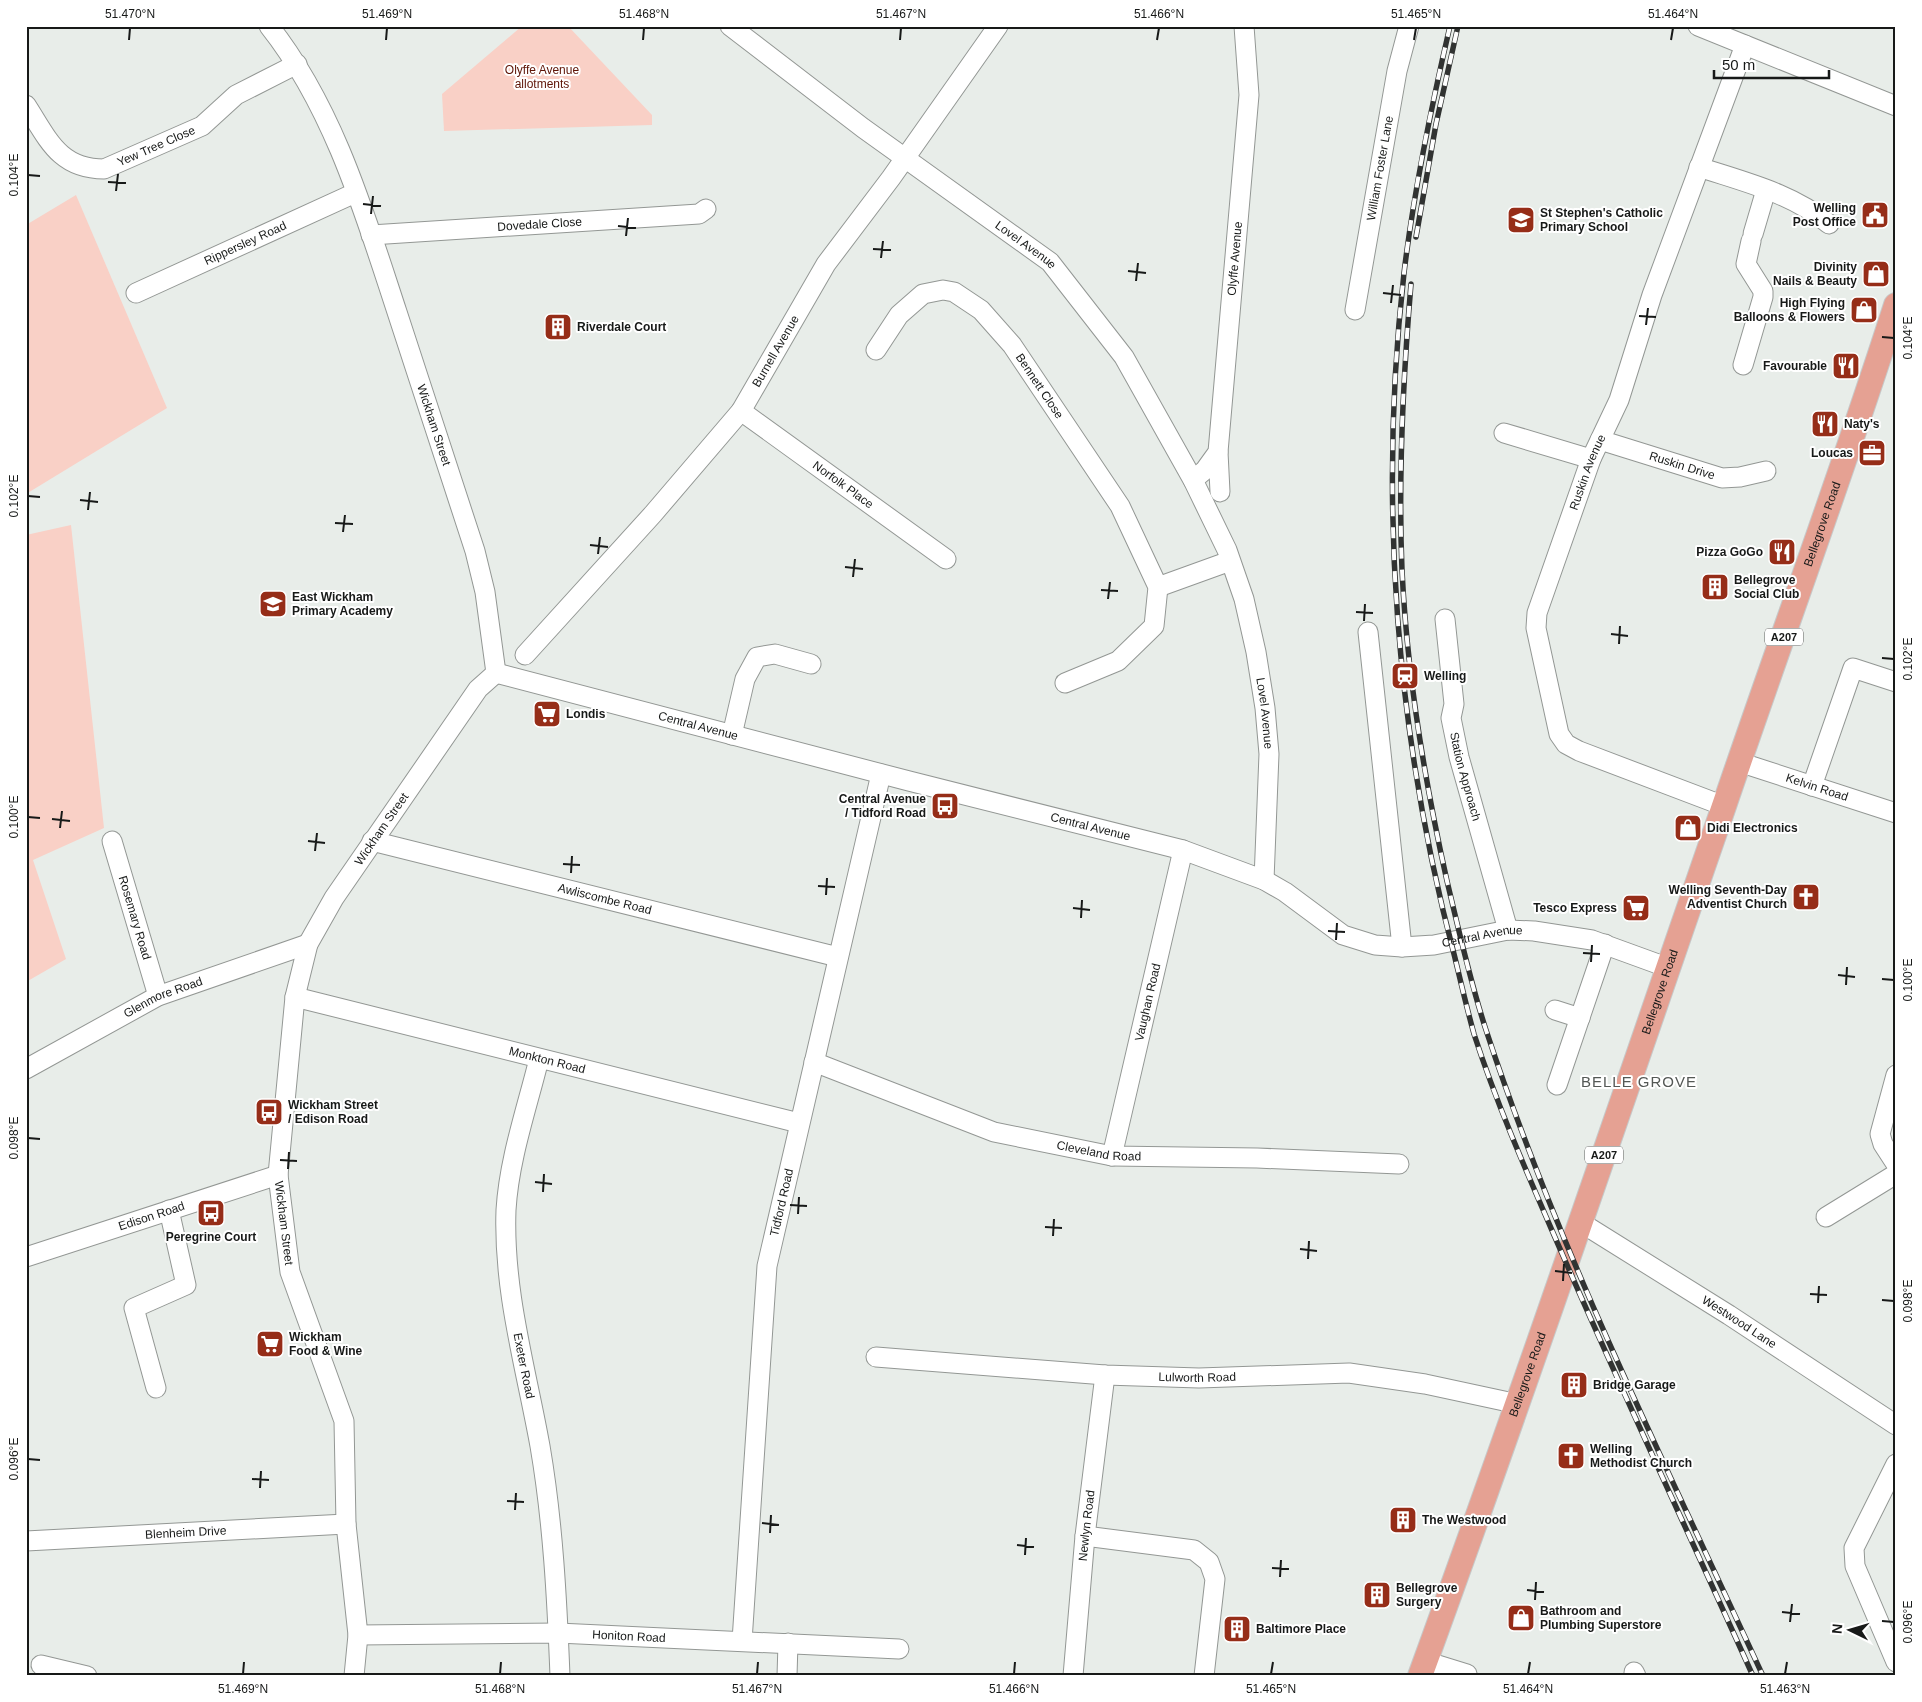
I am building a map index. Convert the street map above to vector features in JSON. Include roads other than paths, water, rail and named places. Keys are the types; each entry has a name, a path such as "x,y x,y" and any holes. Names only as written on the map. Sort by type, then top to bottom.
{"main road":[{"name":"Bellegrove Road","path":"1422,1668 1518,1404 1739,762 1855,433 1896,305"}],"street":[{"name":"Wickham Street","path":"269,26 297,64 332,133 371,235 475,551 485,592 496,673 478,689 334,898 308,944 295,997 278,1174 290,1272 344,1421 346,1524 358,1635 354,1676"},
{"name":"Lovel Avenue","path":"730,26 905,158 1050,262 1124,357 1193,480 1228,555 1244,599 1256,652 1265,708 1269,754 1264,880"},
{"name":"Burnell Avenue","path":"525,654 653,514 741,412 826,264 905,158 998,26"},
{"name":"Olyffe Avenue","path":"1218,452 1250,95 1244,26"},
{"name":"William Foster Lane","path":"1355,310 1396,80 1408,26"},
{"path":"1698,26 1896,106"},
{"name":"Ruskin Avenue","path":"1724,806 1572,748 1559,734 1536,628 1537,613 1591,459 1619,400 1652,295 1745,45"},
{"name":"Yew Tree Close","path":"26,105 60,156 74,164 89,169 104,169 202,126 236,95 297,64"},
{"path":"1699,167 1793,200 1811,209 1828,224"},
{"path":"1744,365 1763,297 1763,291 1746,264 1766,190"},
{"name":"Rippersley Road","path":"136,293 355,193"},
{"name":"Dovedale Close","path":"371,235 699,214 706,209"},
{"name":"Bennett Close","path":"876,350 899,315 924,294 943,290 954,292 981,310 1020,356 1120,506 1158,587"},
{"name":"Norfolk Place","path":"741,412 946,559"},
{"path":"1504,432 1591,459"},
{"name":"Ruskin Drive","path":"1600,440 1722,478 1740,477 1766,471"},
{"name":"Lovel Avenue","path":"1218,452 1220,499 1228,555"},
{"path":"1193,480 1205,470 1218,452"},
{"path":"1065,683 1118,661 1154,626 1158,587 1228,555"},
{"name":"Station Approach","path":"1445,619 1454,704 1451,718 1459,757 1508,930"},
{"path":"1368,632 1402,947"},
{"path":"732,735 745,679 757,657 775,654 811,664"},
{"path":"1812,786 1853,668 1896,682"},
{"name":"Central Avenue","path":"496,673 881,774 1183,850 1264,880 1285,892 1343,935 1375,946 1434,945 1508,930 1567,934 1605,944 1669,968"},
{"name":"Kelvin Road","path":"1739,762 1896,813"},
{"name":"Tidford Road","path":"742,1641 767,1266 881,774"},
{"name":"Rosemary Road","path":"112,841 158,996"},
{"name":"Awliscombe Road","path":"372,841 838,957"},
{"name":"Vaughan Road","path":"1112,1156 1183,850"},
{"name":"Glenmore Road","path":"26,1069 158,996 308,944"},
{"path":"1557,1086 1605,944"},
{"name":"Monkton Road","path":"295,997 799,1123"},
{"path":"1556,1010 1580,1018"},
{"name":"Exeter Road","path":"539,1059 514,1157 506,1209 506,1261 520,1357 540,1445 551,1520 560,1676"},
{"name":"Cleveland Road","path":"814,1062 994,1132 1112,1156 1258,1158 1399,1164"},
{"path":"1896,1075 1880,1134 1883,1144 1896,1164"},
{"name":"Edison Road","path":"26,1257 278,1174"},
{"path":"1826,1217 1896,1174"},
{"path":"156,1388 134,1308 186,1286 169,1210"},
{"name":"Westwood Lane","path":"1580,1222 1730,1315 1896,1425"},
{"name":"Lulworth Road","path":"876,1357 1105,1375 1199,1378 1349,1373 1425,1384 1518,1404"},
{"name":"Newlyn Road","path":"1073,1676 1085,1536 1105,1375"},
{"path":"1896,1464 1854,1548 1855,1566 1896,1662"},
{"name":"Blenheim Drive","path":"26,1541 346,1524"},
{"path":"1085,1536 1194,1550 1209,1562 1216,1579 1204,1676"},
{"name":"Honiton Road","path":"358,1635 558,1633 899,1649"},
{"path":"787,1676 788,1643"},
{"path":"41,1665 87,1676"},
{"path":"1422,1668 1467,1674"}],"railway":[{"path":"1450,26 1436,87 1413,210 1404,273 1396,359 1393,445 1393,532 1406,704 1418,789 1435,874 1466,1006 1494,1091 1528,1175 1587,1310 1753,1676"},
{"path":"1416,237 1436,124 1458,26"},
{"path":"1411,284 1401,462 1404,609 1412,687 1424,765 1447,881 1465,956 1486,1030 1546,1195 1615,1356 1763,1676"}],"place":[{"name":"Welling Post Office","path":"1875,215"},
{"name":"St Stephen's Catholic Primary School","path":"1521,220"},
{"name":"Divinity Nails & Beauty","path":"1876,274"},
{"name":"High Flying Balloons & Flowers","path":"1864,310"},
{"name":"Riverdale Court","path":"558,327"},
{"name":"Favourable","path":"1846,366"},
{"name":"Naty's","path":"1825,424"},
{"name":"Loucas","path":"1872,453"},
{"name":"Pizza GoGo","path":"1782,552"},
{"name":"Bellegrove Social Club","path":"1715,587"},
{"name":"East Wickham Primary Academy","path":"273,604"},
{"name":"Welling","path":"1405,676"},
{"name":"Londis","path":"547,714"},
{"name":"Central Avenue / Tidford Road","path":"945,806"},
{"name":"Didi Electronics","path":"1688,828"},
{"name":"Welling Seventh-Day Adventist Church","path":"1806,897"},
{"name":"Tesco Express","path":"1636,908"},
{"name":"Wickham Street / Edison Road","path":"269,1112"},
{"name":"Peregrine Court","path":"211,1213"},
{"name":"Wickham Food & Wine","path":"270,1344"},
{"name":"Bridge Garage","path":"1574,1385"},
{"name":"Welling Methodist Church","path":"1571,1456"},
{"name":"The Westwood","path":"1403,1520"},
{"name":"Bellegrove Surgery","path":"1377,1595"},
{"name":"Bathroom and Plumbing Superstore","path":"1521,1618"},
{"name":"Baltimore Place","path":"1237,1629"}],"district":[{"name":"BELLE GROVE","path":"1639,1081"}],"park label":[{"name":"Olyffe Avenue allotments","path":"542,77"}]}
